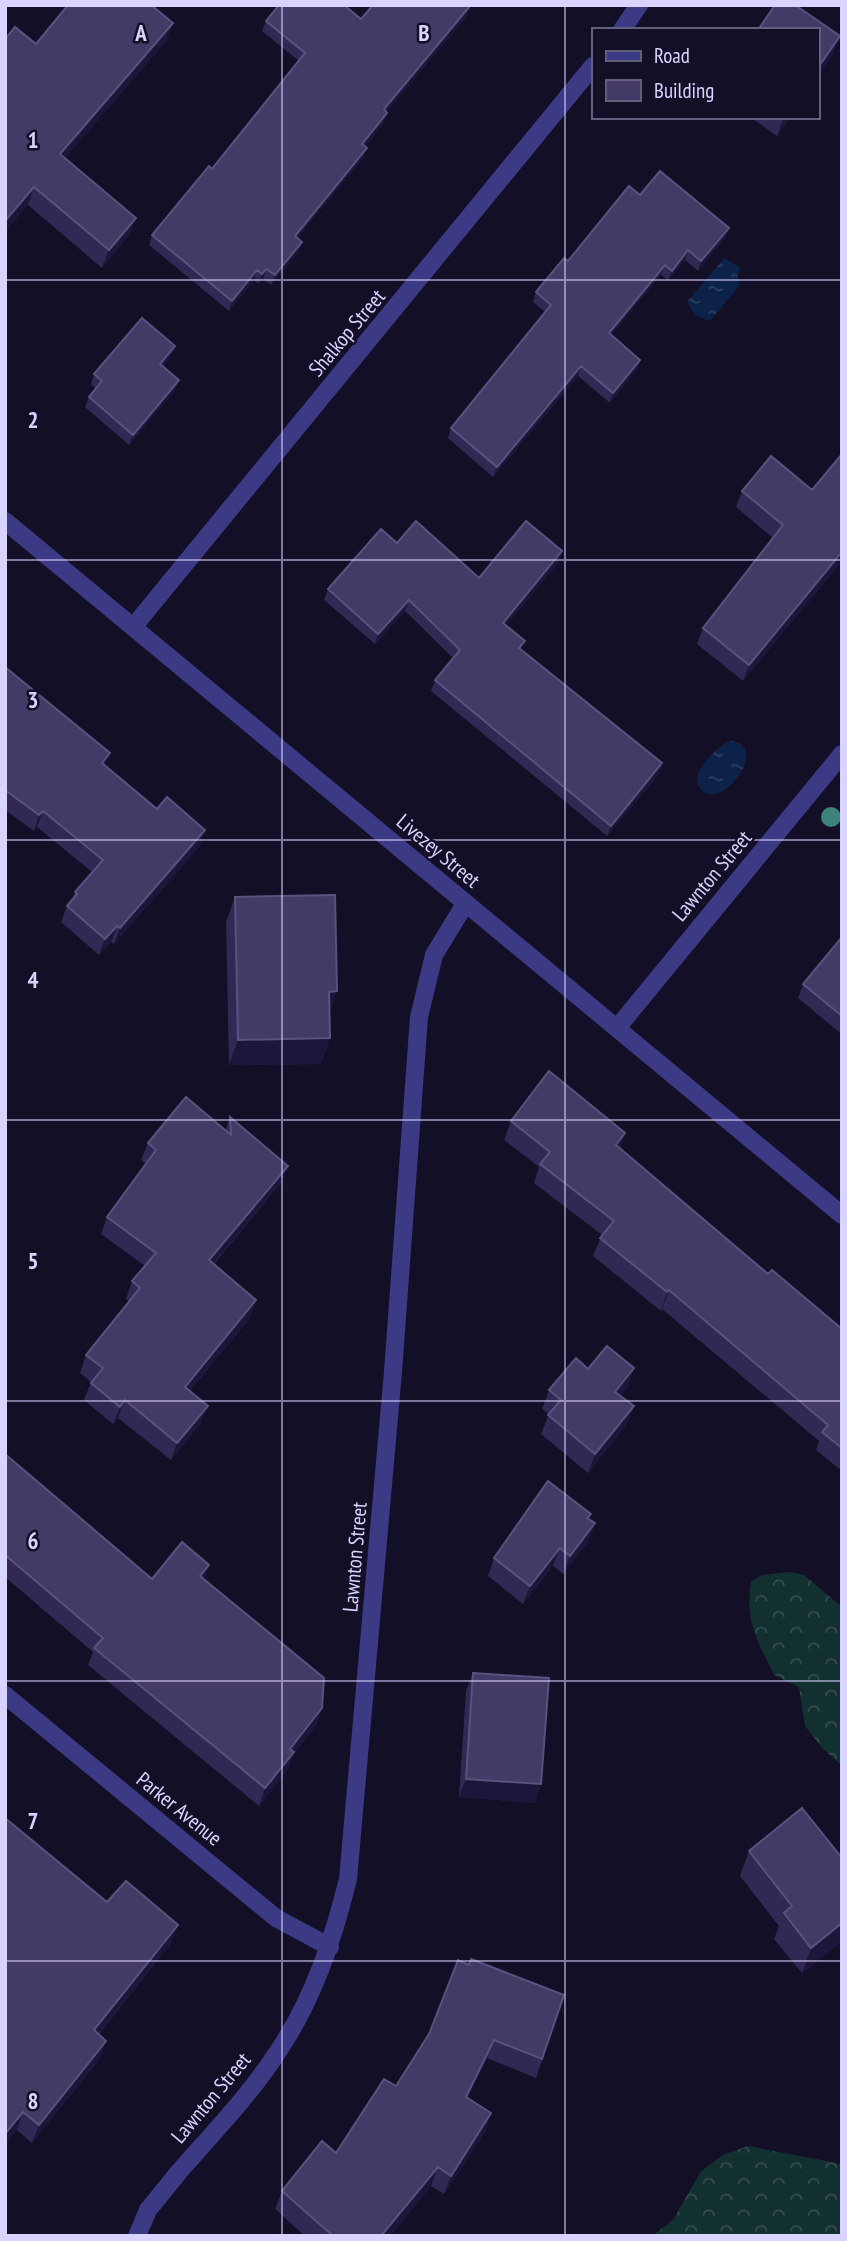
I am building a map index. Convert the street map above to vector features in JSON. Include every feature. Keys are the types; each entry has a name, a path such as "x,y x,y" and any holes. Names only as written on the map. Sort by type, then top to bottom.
{"street":[{"path":"623,28 639,5"},
{"name":"Shalkop Street","path":"134,626 592,67"},
{"name":"Livezey Street","path":"5,521 842,1215"},
{"name":"Lawnton Street","path":"617,1028 842,754"},
{"name":"Lawnton Street","path":"137,2236 148,2210 249,2091 278,2052 304,2006 330,1947 348,1879 355,1824 419,1017 434,955 465,904"},
{"name":"Parker Avenue","path":"5,1695 276,1918 330,1947"}],"green space":[{"path":"789,1572 804,1575 842,1607 842,1766 822,1748 805,1726 799,1687 774,1675 751,1620 751,1582 762,1575"},
{"path":"748,2146 842,2164 842,2236 652,2236 673,2220 701,2171 723,2155"}],"water":[{"path":"724,258 741,268 737,275 740,285 710,321 695,315 687,302"},
{"path":"729,741 739,743 745,749 745,765 727,789 715,794 706,793 699,786 699,771 710,756"}],"building":[{"path":"68,5 151,5 173,23 60,154 136,218 109,250 34,187 5,221 5,39 15,27 36,44"},
{"path":"279,5 344,5 361,19 373,5 470,6 384,109 387,113 362,144 367,148 295,236 302,242 275,275 266,269 262,274 257,270 232,301 152,235 209,166 212,169 305,53 266,21"},
{"path":"775,5 795,5 840,36 819,66 819,28 759,28"},
{"path":"660,171 729,228 701,261 688,250 672,271 665,265 609,333 640,360 613,393 581,366 497,467 451,428 551,305 536,292 564,258 568,261 629,186 640,195"},
{"path":"142,318 175,346 160,364 179,380 133,435 89,397 102,381 94,374"},
{"path":"842,454 842,552 749,665 703,628 783,525 742,491 771,456 812,490"},
{"path":"416,521 479,578 526,521 562,551 503,623 525,641 519,648 662,763 611,826 435,680 460,650 409,600 378,634 328,589 381,529 397,543"},
{"path":"5,667 110,753 102,763 157,809 167,797 205,830 120,928 117,926 105,939 67,906 77,894 75,892 103,860 43,811 39,815 5,790"},
{"path":"335,895 337,991 329,992 330,1038 238,1040 235,897"},
{"path":"842,937 842,1016 803,984"},
{"path":"549,1071 625,1133 616,1145 768,1274 772,1270 842,1329 842,1448 822,1432 828,1425 669,1290 667,1292 600,1238 614,1221 540,1164 550,1152 511,1121"},
{"path":"186,1097 231,1135 230,1117 288,1166 209,1260 256,1300 185,1387 208,1406 177,1443 125,1400 120,1407 91,1383 103,1368 86,1355 140,1288 132,1281 156,1253 107,1217 156,1150 148,1143"},
{"path":"607,1346 634,1368 615,1392 634,1406 595,1454 548,1415 561,1400 549,1390 576,1358 588,1369"},
{"path":"5,1454 152,1579 182,1542 209,1565 200,1576 324,1678 322,1708 290,1749 294,1752 265,1788 94,1648 103,1638 5,1555"},
{"path":"548,1481 591,1514 587,1518 595,1523 570,1556 560,1548 530,1586 494,1558"},
{"path":"473,1673 549,1678 541,1784 466,1779"},
{"path":"802,1808 842,1858 842,1923 811,1948 784,1913 792,1906 749,1851"},
{"path":"5,1818 107,1902 126,1881 178,1925 94,2030 106,2041 39,2125 23,2112 5,2134"},
{"path":"471,1959 564,1995 542,2059 494,2040 466,2097 491,2113 451,2176 438,2167 381,2236 333,2236 282,2191 322,2141 336,2153 384,2079 396,2086 429,2034 458,1960 469,1965"}]}
